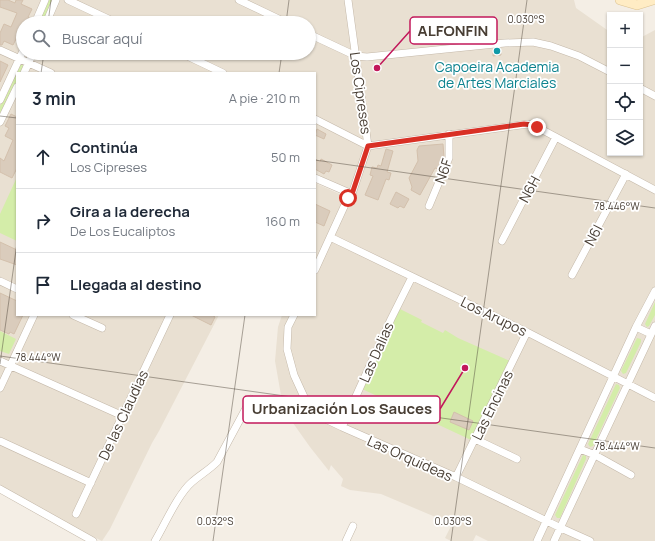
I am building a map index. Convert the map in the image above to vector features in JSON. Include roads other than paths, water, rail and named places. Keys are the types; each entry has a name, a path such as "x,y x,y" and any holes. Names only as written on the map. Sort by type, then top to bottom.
{"street":[{"path":"38,16 45,0"},
{"path":"49,16 56,0"},
{"path":"68,0 102,16"},
{"path":"238,0 272,16"},
{"name":"Los Cipreses","path":"316,268 348,198 352,194 368,146 348,0"},
{"path":"620,0 637,5 653,0"},
{"path":"316,37 356,56 375,58 504,42 533,42 551,46 579,56 607,70"},
{"path":"0,50 16,57"},
{"path":"0,100 20,60"},
{"path":"22,60 49,72"},
{"path":"24,72 30,60"},
{"path":"196,60 221,72"},
{"path":"0,122 16,89"},
{"path":"643,90 655,96"},
{"path":"316,120 368,146 528,124 556,137 655,190"},
{"name":"N6F","path":"430,206 449,158 449,134"},
{"name":"N6H","path":"502,241 556,137"},
{"name":"N6I","path":"572,276 626,174"},
{"path":"316,178 352,194"},
{"name":"Los Arupos","path":"330,237 527,332 615,376 655,398"},
{"name":"Las Dalias","path":"342,427 412,277"},
{"path":"0,281 16,289"},
{"path":"537,541 636,328 655,291"},
{"path":"0,388 34,316"},
{"path":"75,316 102,328"},
{"name":"De las Claudias","path":"76,514 170,316"},
{"name":"Las Orquideas","path":"294,316 288,327 288,349 294,375 305,399 317,415 590,541"},
{"path":"554,541 655,326"},
{"path":"636,328 651,334"},
{"name":"Las Encinas","path":"456,478 527,332"},
{"path":"0,361 123,416"},
{"path":"156,541 182,495 192,482 217,462 251,399"},
{"path":"475,439 517,459"},
{"path":"0,441 91,483"},
{"path":"580,449 595,455 631,475"},
{"path":"0,489 93,541"},
{"path":"346,541 353,526"}],"place":[{"name":"Capoeira Academia de Artes Marciales","path":"497,51"},
{"name":"ALFONFIN","path":"377,68"},
{"name":"Urbanización Los Sauces","path":"465,368"}]}
